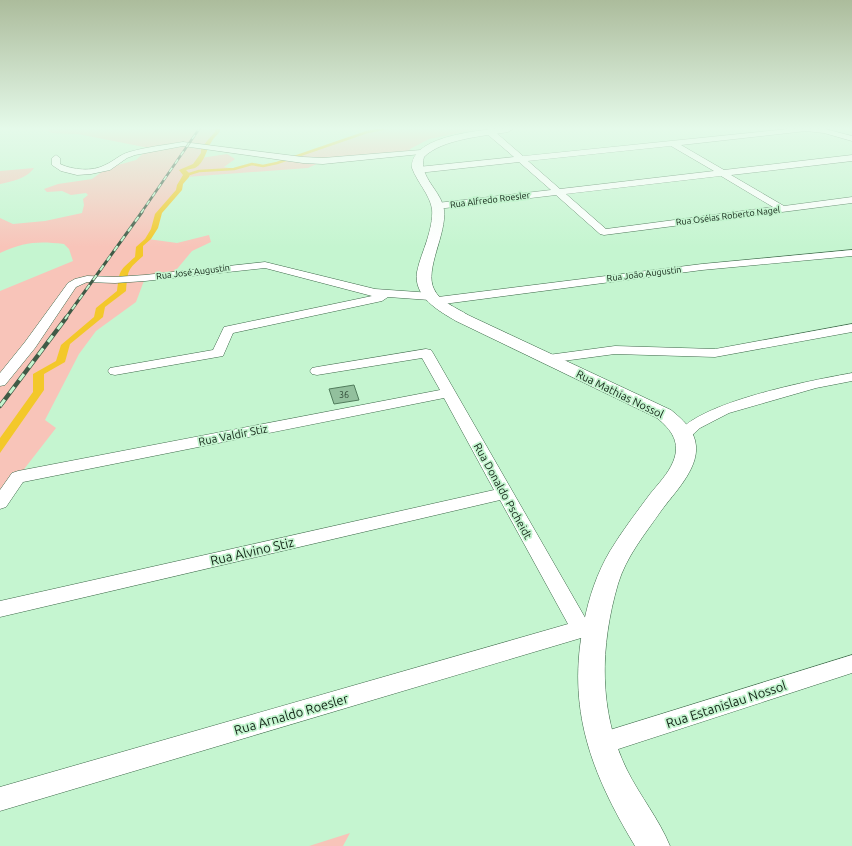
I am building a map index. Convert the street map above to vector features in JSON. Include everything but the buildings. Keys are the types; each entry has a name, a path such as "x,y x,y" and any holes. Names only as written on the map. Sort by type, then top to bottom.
{"street":[{"path":"62,168 77,172 104,168"},
{"path":"432,168 418,170 437,206 438,216 435,237 424,273 425,283 434,299"},
{"path":"532,168 558,192"},
{"path":"714,168 783,209"},
{"name":"Rua Alfredo Roesler","path":"437,206 761,168"},
{"name":"Rua Oséias Roberto Nagel","path":"558,192 604,232 852,200"},
{"name":"Rua João Augustin","path":"434,299 702,266 852,253"},
{"name":"Rua José Augustin","path":"0,382 30,345 72,285 86,279 133,279 265,265 360,290 390,295 434,299"},
{"path":"115,371 218,353 228,330 390,295"},
{"name":"Rua Mathias Nossol","path":"434,299 474,324 664,414 678,426 684,435"},
{"path":"548,359 615,350 715,353 852,328"},
{"name":"Rua Donaldo Pscheidt","path":"317,371 426,353 505,493 588,630"},
{"path":"654,846 646,835 620,789 600,744 594,716 590,691 588,630 604,590 620,555 679,471 685,460 687,444 684,435 694,425 724,410 787,391 852,377"},
{"name":"Rua Valdir Stiz","path":"0,503 18,477 448,393"},
{"name":"Rua Alvino Stiz","path":"0,609 505,493"},
{"name":"Rua Arnaldo Roesler","path":"0,799 588,630"},
{"name":"Rua Estanislau Nossol","path":"600,744 852,664"}],"shaded area":[{"path":"34,168 23,177 14,181 0,184 0,171"},
{"path":"106,168 301,168 186,177 178,190 158,213 148,239 177,243 209,235 211,242 192,251 172,275 145,278 136,302 96,331 79,354 45,420 56,428 0,503 0,291 73,261 69,249 64,244 31,243 0,253 0,218 13,224 45,221 82,213 84,205 83,199 88,195 86,193 71,195 62,191 47,192 44,189 58,184 92,179"},
{"path":"193,168 186,170 190,174 183,184 182,190 162,213 158,228 151,239 143,246 143,256 129,271 126,291 105,307 103,317 70,344 65,362 44,374 44,390 0,453 0,438 33,392 33,374 56,361 61,345 94,317 96,308 117,291 121,272 135,257 136,247 145,239 151,229 155,214 176,190 177,185 183,175 179,170"},
{"path":"350,833 343,846 309,846"}],"waterway":[{"path":"186,175 199,171 236,168"}],"railway":[{"path":"141,213 172,168"},
{"path":"65,319 142,212"},
{"path":"0,406 66,318"}]}
